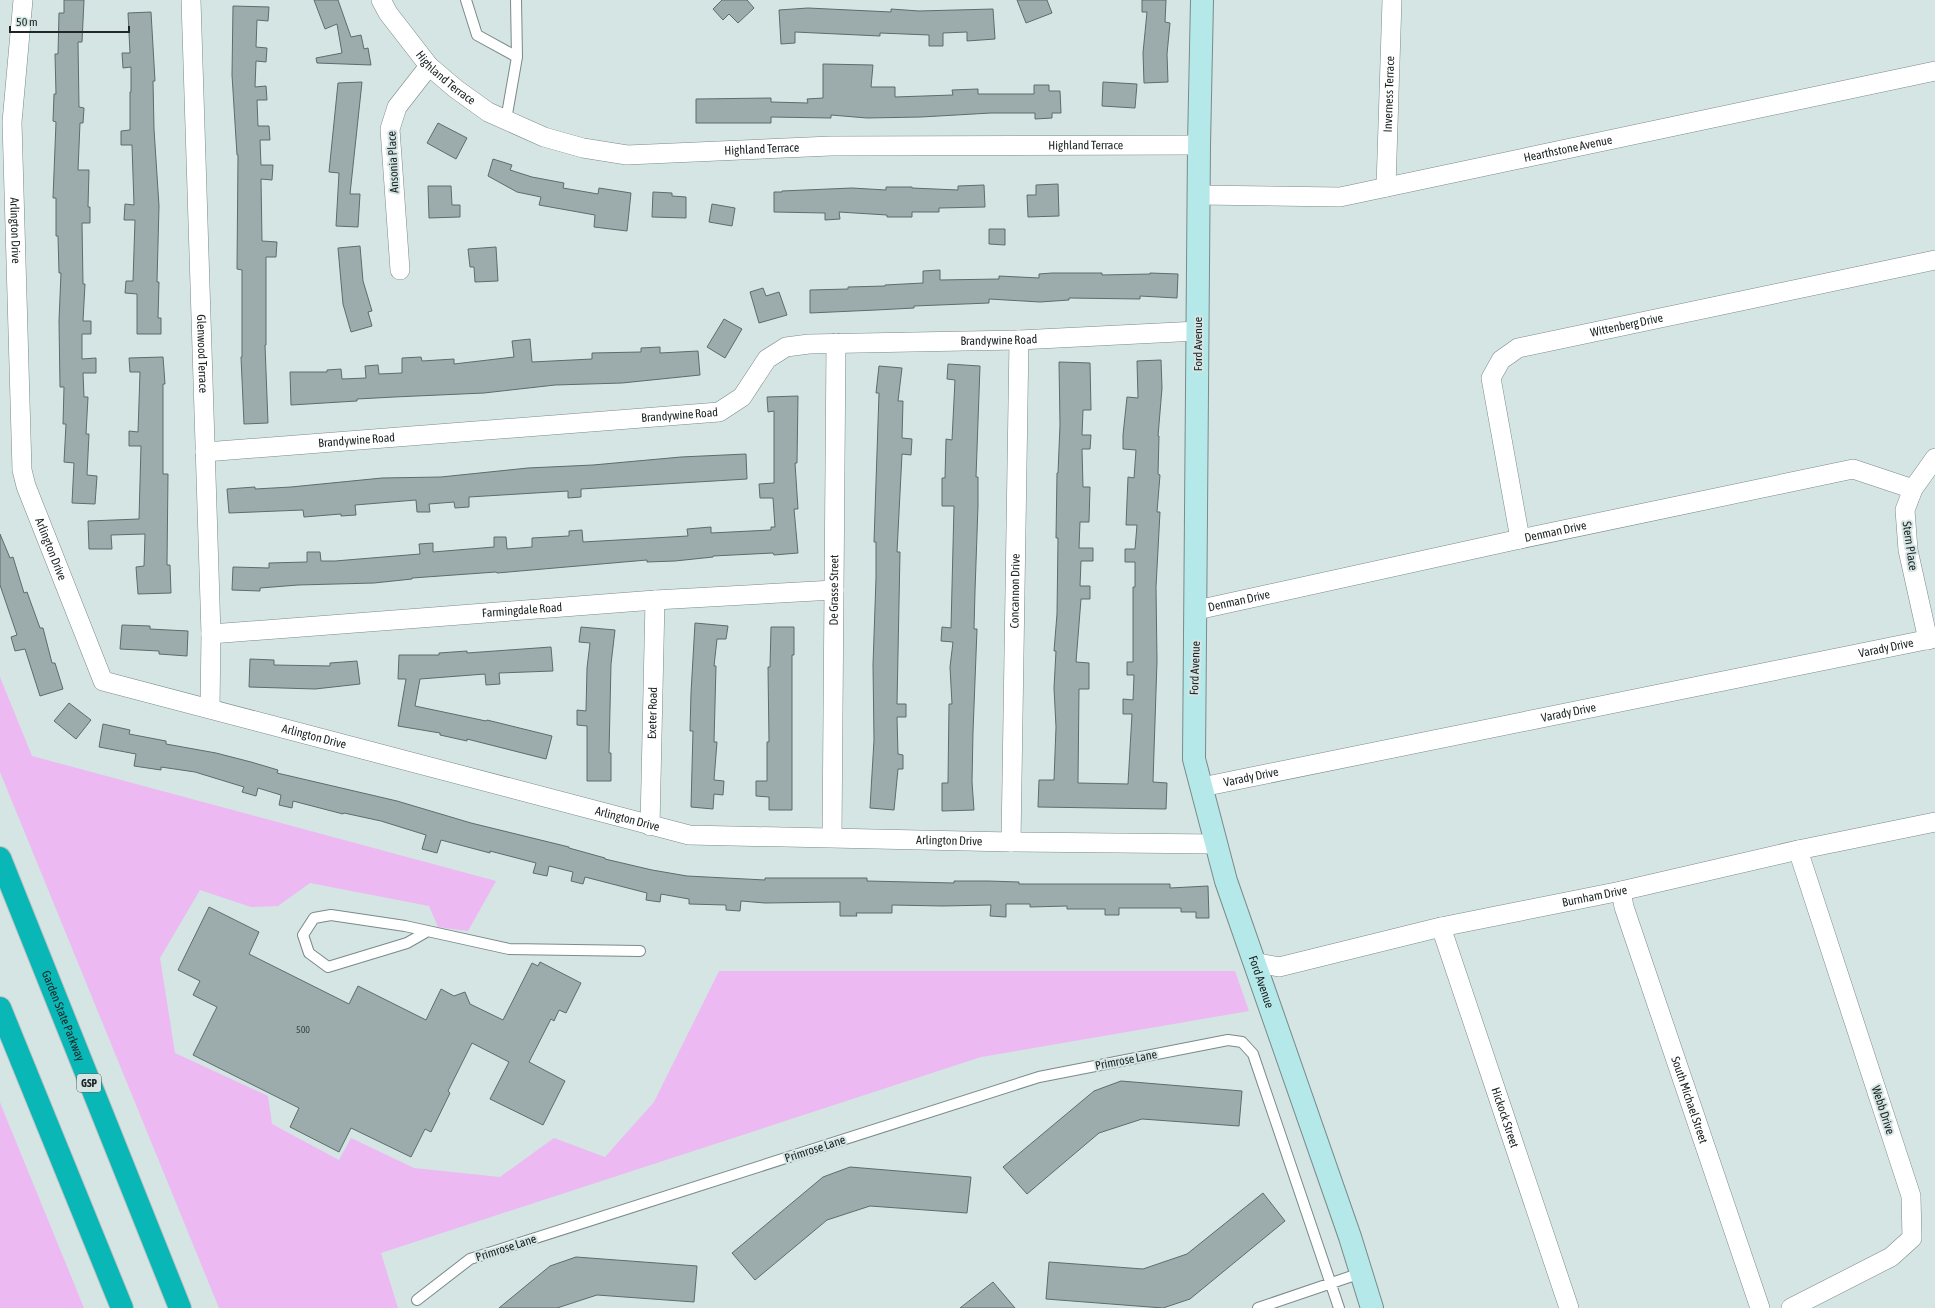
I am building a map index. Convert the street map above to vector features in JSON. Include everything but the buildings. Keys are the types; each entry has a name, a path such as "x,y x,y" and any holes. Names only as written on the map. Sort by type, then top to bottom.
{"highway":[{"name":"Garden State Parkway","path":"0,858 180,1308"},
{"path":"0,1008 122,1308"}],"street":[{"name":"Arlington Drive","path":"23,0 6,151 22,470 26,486 103,681 210,708 650,826 689,835 1011,842 1217,844"},
{"name":"Glenwood Terrace","path":"191,0 211,634 210,708"},
{"name":"Highland Terrace","path":"381,0 388,13 430,66 456,89 482,108 506,120 544,137 583,148 626,155 831,146 1199,145"},
{"name":"Ford Avenue","path":"1202,0 1199,145 1197,610 1194,683 1194,759 1226,881 1372,1308"},
{"name":"Inverness Terrace","path":"1386,187 1392,0"},
{"name":"Ansonia Place","path":"400,270 390,129 397,108 430,66"},
{"name":"Hearthstone Avenue","path":"1199,195 1340,198 1935,71"},
{"name":"Wittenberg Drive","path":"1520,539 1491,378 1501,360 1518,348 1935,260"},
{"name":"Brandywine Road","path":"205,452 719,412 742,397 767,359 786,347 836,343 1019,340 1198,331"},
{"name":"Concannon Drive","path":"1011,842 1019,340"},
{"name":"De Grasse Street","path":"832,837 836,343"},
{"name":"Stern Place","path":"1931,639 1908,550 1905,510 1913,489 1935,458"},
{"name":"Denman Drive","path":"1197,610 1520,539 1854,469 1913,489"},
{"name":"Farmingdale Road","path":"211,634 655,600 834,590"},
{"name":"Exeter Road","path":"650,826 655,600"},
{"name":"Varady Drive","path":"1202,787 1931,639"},
{"name":"Burnham Drive","path":"1254,962 1279,967 1441,927 1621,892 1798,850 1935,822"},
{"name":"Webb Drive","path":"1791,1308 1891,1257 1912,1238 1911,1196 1798,850"},
{"name":"South Michael Street","path":"1621,892 1624,908 1760,1308"},
{"name":"Hickock Street","path":"1441,927 1569,1308"}],"lane":[{"path":"466,0 477,34 517,56"},
{"path":"506,120 517,56 516,0"},
{"path":"428,931 407,943 328,967 310,953 303,935 314,918 331,915 428,931 509,949 640,951"},
{"name":"Primrose Lane","path":"417,1300 470,1260 1039,1077 1228,1040 1242,1042 1253,1054 1331,1284"},
{"path":"1258,1308 1361,1273"},
{"path":"1331,1284 1339,1308"}],"shaded area":[{"path":"0,677 32,756 496,881 468,931 438,927 429,906 310,883 278,906 251,907 200,890 160,958 175,1053 268,1096 272,1124 339,1160 351,1138 414,1168 500,1177 554,1138 605,1157 654,1102 719,971 1235,971 1249,1011 981,1057 381,1253 398,1308 219,1308 0,772"},
{"path":"0,1102 1,1105 84,1308 0,1308"}]}
